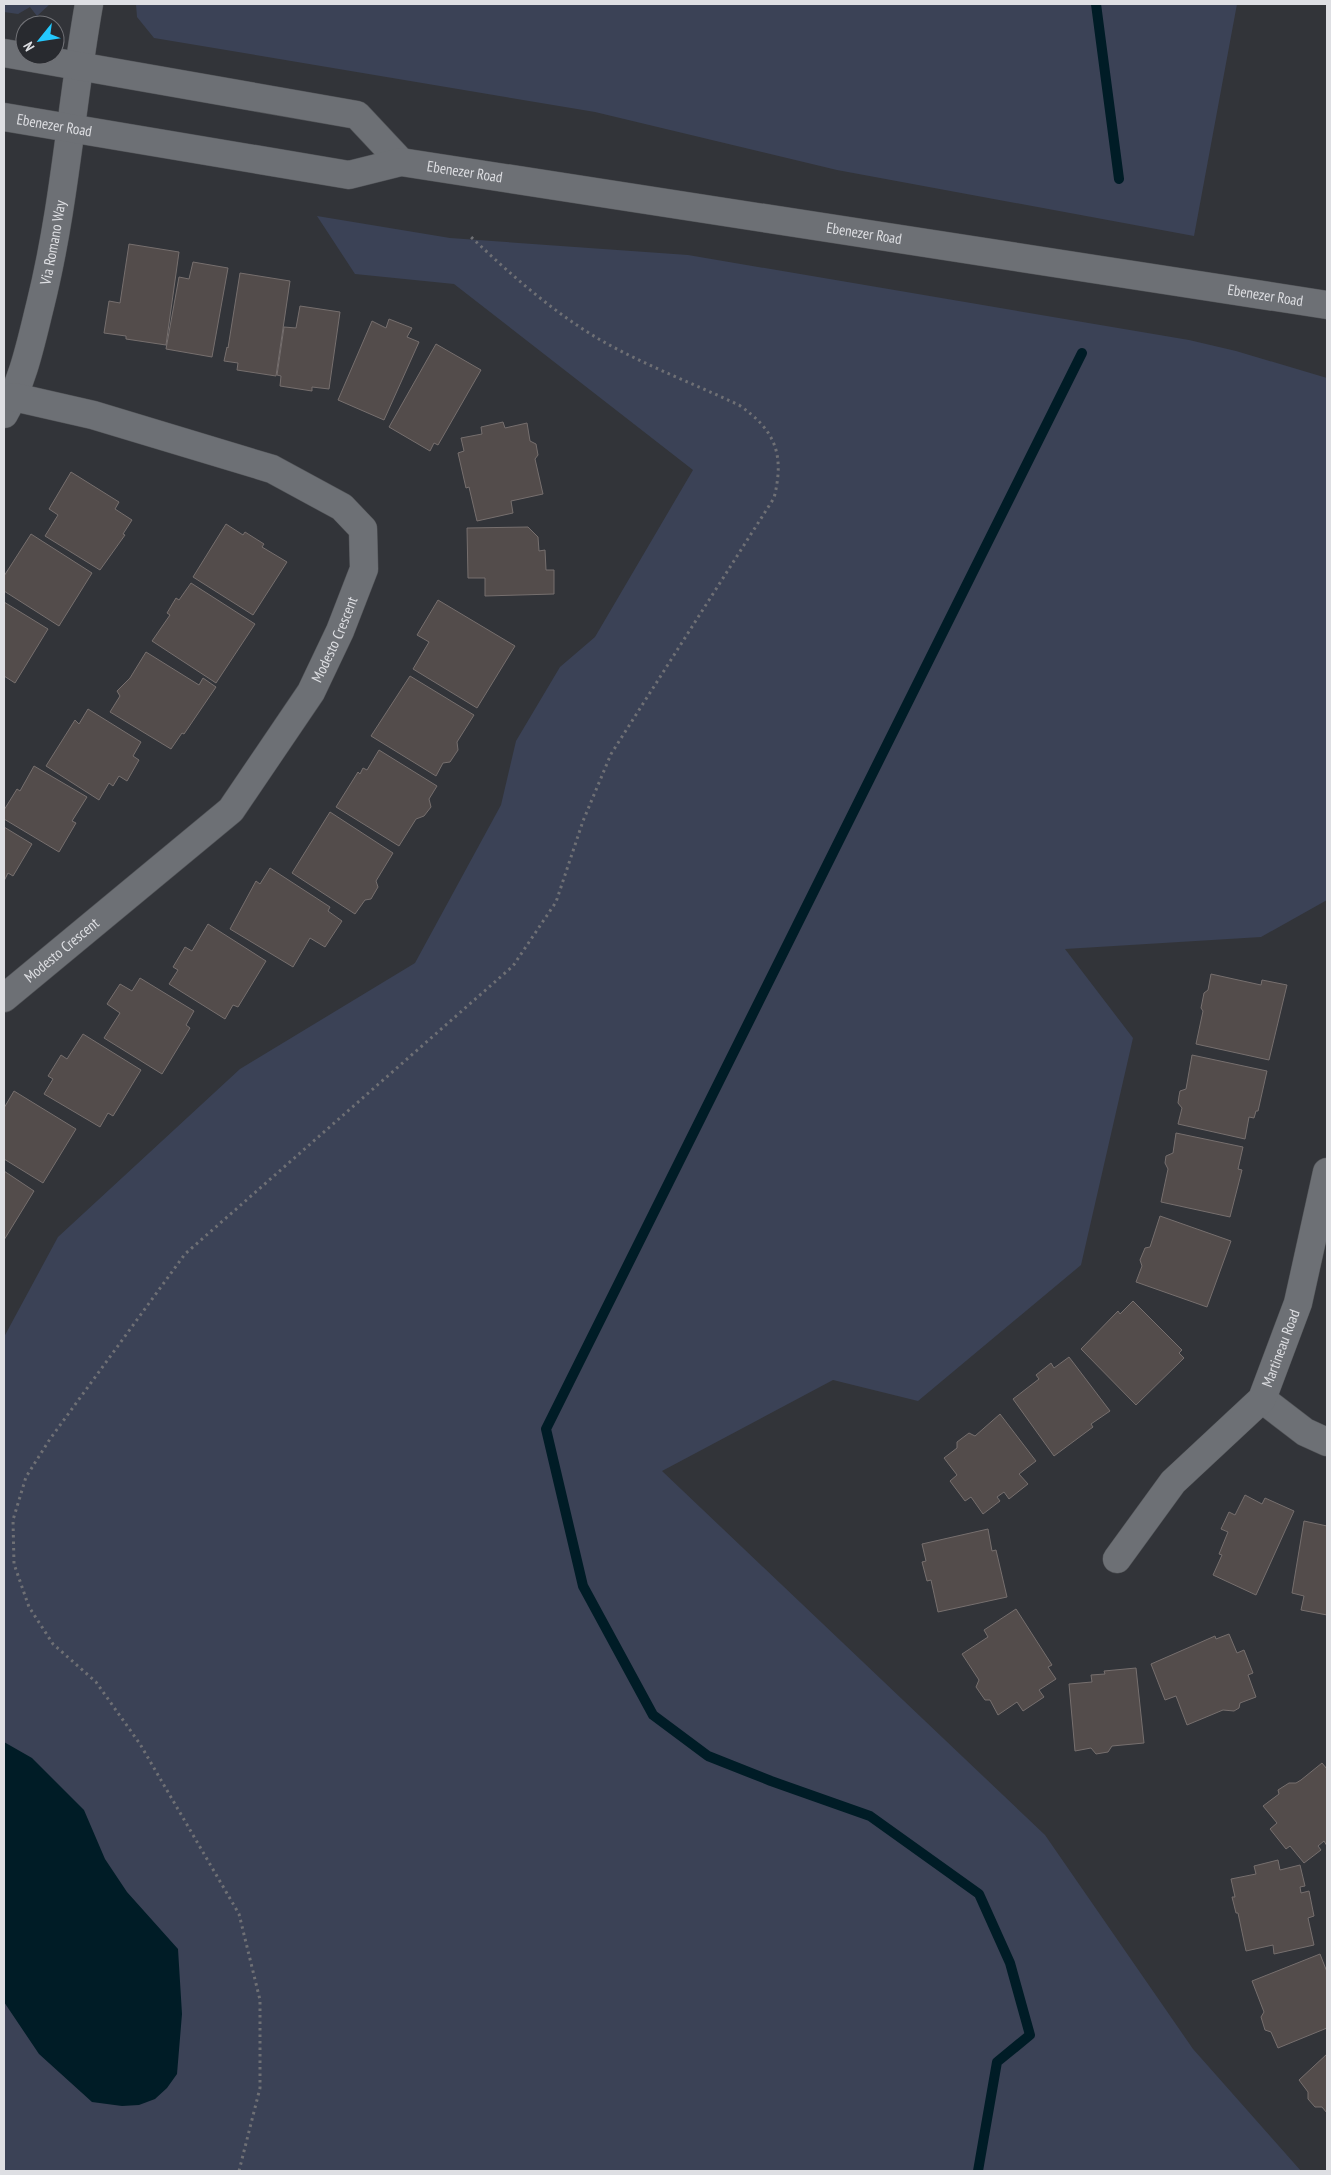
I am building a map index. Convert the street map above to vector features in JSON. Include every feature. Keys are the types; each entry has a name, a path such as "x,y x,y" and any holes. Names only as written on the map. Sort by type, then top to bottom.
{"street":[{"name":"Via Romano Way","path":"9,405 48,276 63,191 88,4"},
{"path":"4,53 357,115 401,162"},
{"name":"Ebenezer Road","path":"4,117 349,175 401,162 1327,305"},
{"name":"Modesto Crescent","path":"4,998 231,810 311,692 340,631 364,569 363,529 342,507 272,469 93,414 9,405"},
{"name":"Martineau Road","path":"1118,1559 1173,1482 1262,1400 1298,1303 1327,1172"},
{"path":"1262,1400 1306,1432 1327,1442"}],"path":[{"path":"239,2171 260,2088 260,2000 240,1914 140,1744 96,1682 53,1644 29,1607 14,1564 13,1520 26,1477 50,1439 186,1254 514,966 556,902 583,822 611,754 774,498 779,477 778,455 770,434 757,417 739,405 604,341 540,297 504,268 470,236"}],"shaded area":[{"path":"4,4 50,4 38,15 30,7 18,14 4,12"},
{"path":"136,4 1237,4 1194,236 837,170 595,112 154,38 137,17"},
{"path":"317,216 450,238 688,255 1189,340 1236,351 1327,378 1327,900 1261,937 1065,949 1133,1038 1081,1265 918,1401 833,1380 662,1471 1045,1835 1193,2049 1301,2171 4,2171 4,1337 58,1237 240,1069 415,963 501,805 516,741 560,667 595,637 693,470 454,284 355,274"},
{"path":"4,1742 32,1758 84,1810 105,1859 127,1892 178,1949 182,2014 177,2074 167,2088 155,2099 139,2105 122,2106 92,2102 39,2054 4,2002"}],"building":[{"path":"129,244 179,252 166,345 126,339 126,336 104,333 109,301 120,303"},
{"path":"193,262 228,268 212,357 166,349 179,277 189,279"},
{"path":"240,273 290,281 276,376 237,370 238,363 224,361 228,348"},
{"path":"300,306 340,312 329,389 312,387 312,391 280,386 281,376 277,375 284,327 296,328"},
{"path":"389,319 412,328 407,337 419,342 384,420 338,400 372,321 386,328"},
{"path":"436,344 481,370 438,445 434,443 430,451 389,427"},
{"path":"503,422 505,428 527,423 530,441 536,444 538,455 535,459 543,494 511,501 513,513 477,521 469,487 466,488 458,453 464,451 461,438 482,434 481,427"},
{"path":"71,472 119,502 115,509 132,520 123,534 125,535 100,570 45,536 58,515 49,509"},
{"path":"226,524 243,535 245,532 264,544 262,547 287,562 253,615 193,577"},
{"path":"528,527 538,537 539,551 545,550 546,570 554,570 554,594 485,596 485,578 468,578 467,528"},
{"path":"31,534 92,573 59,626 4,591 4,576"},
{"path":"191,583 255,624 216,683 152,641 170,615 167,613 176,598 179,600"},
{"path":"438,600 515,646 477,708 413,669 429,642 417,635"},
{"path":"4,602 48,629 15,683 4,676"},
{"path":"146,652 199,685 203,678 216,687 184,734 182,733 171,749 110,712 120,696 117,691 130,678"},
{"path":"410,676 474,715 457,742 458,750 450,762 443,763 436,776 371,736"},
{"path":"88,709 141,742 133,756 139,760 127,781 119,776 113,786 109,783 99,800 46,766 75,720 79,724"},
{"path":"379,750 437,786 429,799 431,807 424,816 416,819 399,846 336,807 358,772 360,774 363,768 367,770"},
{"path":"34,766 87,797 72,821 76,823 59,852 4,819 4,810 17,789 20,791"},
{"path":"330,812 393,853 376,881 378,887 371,899 365,900 355,914 292,873"},
{"path":"4,827 32,844 13,876 8,873 4,881"},
{"path":"270,868 330,907 328,911 342,921 325,947 310,938 293,967 230,929 256,881 260,884"},
{"path":"208,924 266,961 238,1007 233,1005 225,1019 169,984 178,970 173,967 185,947 192,951"},
{"path":"1211,974 1261,985 1262,980 1287,985 1269,1060 1196,1044 1203,1011 1201,1008 1204,993 1208,990"},
{"path":"140,978 194,1011 186,1025 190,1028 162,1074 104,1038 120,1013 107,1004 120,984 132,991"},
{"path":"83,1034 141,1070 113,1116 108,1113 100,1127 44,1094 53,1079 48,1076 61,1055 67,1059"},
{"path":"1192,1055 1267,1071 1258,1111 1256,1111 1254,1118 1249,1117 1245,1139 1178,1124 1182,1108 1178,1103 1180,1091 1186,1089"},
{"path":"14,1091 76,1129 43,1183 4,1159 4,1108"},
{"path":"1176,1133 1243,1147 1238,1169 1242,1170 1230,1217 1161,1202 1168,1169 1165,1163 1166,1156 1173,1153"},
{"path":"4,1171 34,1191 4,1240"},
{"path":"1160,1216 1231,1241 1207,1307 1136,1282 1142,1266 1140,1260 1145,1248 1150,1247"},
{"path":"1133,1301 1182,1350 1179,1353 1184,1358 1136,1405 1081,1349 1118,1311 1120,1314"},
{"path":"1069,1357 1110,1411 1091,1424 1093,1427 1054,1456 1013,1399 1039,1379 1036,1375 1051,1363 1054,1368"},
{"path":"1000,1414 1036,1461 1019,1474 1028,1484 1009,1499 1004,1492 997,1497 1000,1501 983,1514 971,1497 965,1501 950,1481 957,1475 944,1458 957,1448 957,1442 969,1433 975,1436"},
{"path":"1245,1495 1262,1504 1265,1498 1294,1511 1256,1595 1213,1575 1222,1555 1219,1554 1228,1532 1221,1529 1229,1512 1235,1515"},
{"path":"1304,1521 1327,1526 1327,1615 1301,1610 1304,1596 1292,1593"},
{"path":"988,1529 992,1551 996,1550 1007,1597 938,1612 931,1580 927,1581 922,1562 926,1561 922,1544"},
{"path":"1016,1609 1052,1665 1048,1667 1056,1679 1039,1690 1044,1697 1023,1711 1017,1702 998,1715 990,1700 985,1700 976,1687 979,1680 962,1654 988,1637 984,1630"},
{"path":"1229,1634 1237,1653 1244,1650 1253,1673 1248,1675 1256,1697 1240,1703 1239,1708 1234,1711 1223,1710 1187,1725 1176,1696 1165,1700 1151,1664 1215,1636 1216,1639"},
{"path":"1136,1668 1144,1743 1112,1746 1108,1752 1096,1754 1091,1748 1075,1751 1069,1684 1092,1682 1091,1675 1105,1674 1104,1671"},
{"path":"1322,1763 1327,1769 1327,1846 1324,1841 1318,1846 1321,1850 1304,1863 1290,1846 1286,1849 1270,1829 1277,1823 1263,1806 1279,1794 1278,1790 1289,1783 1296,1783 1301,1780"},
{"path":"1278,1860 1280,1870 1300,1865 1305,1886 1300,1887 1301,1893 1309,1891 1314,1916 1308,1918 1314,1945 1274,1954 1273,1945 1246,1951 1238,1913 1236,1913 1232,1897 1235,1897 1231,1879 1256,1874 1254,1866"},
{"path":"1320,1954 1327,1972 1327,2028 1278,2048 1271,2032 1265,2030 1261,2017 1264,2012 1252,1981"},
{"path":"1327,2054 1327,2113 1322,2107 1315,2107 1308,2099 1308,2092 1299,2080"}],"waterway":[{"path":"1096,4 1119,179"},
{"path":"978,2171 997,2062 1030,2035 1010,1963 979,1894 870,1816 771,1781 708,1756 653,1715 583,1586 546,1429 1082,353"}]}
